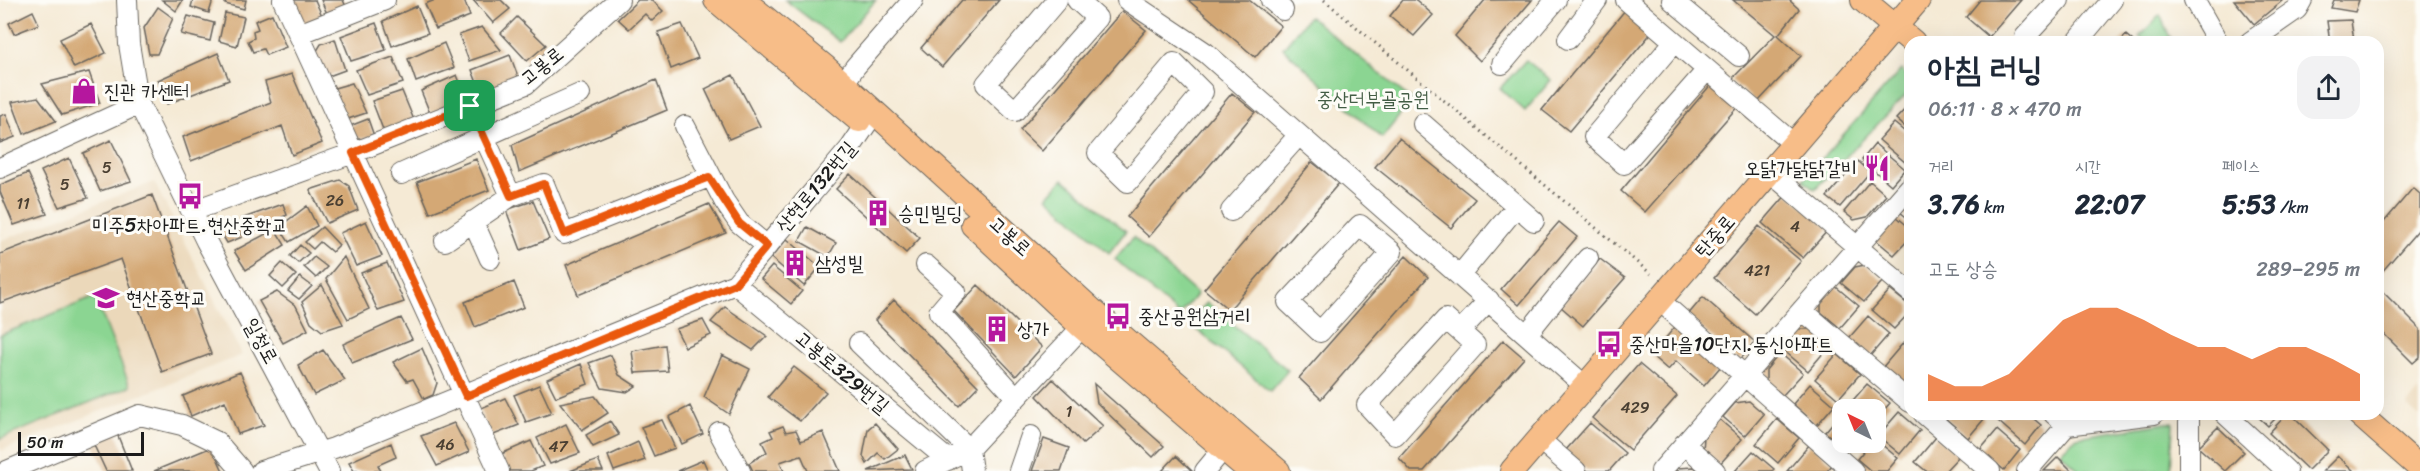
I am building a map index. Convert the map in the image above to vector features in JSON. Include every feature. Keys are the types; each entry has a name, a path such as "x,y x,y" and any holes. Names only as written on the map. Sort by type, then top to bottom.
{"main road":[{"name":"고봉로","path":"716,0 838,92 1278,471"},
{"name":"고봉로","path":"743,0 838,92"},
{"path":"1863,0 1905,35"},
{"name":"탄중로","path":"1512,471 1795,145 1905,35 1918,0"},
{"name":"고봉로","path":"870,119 1082,327 1250,471"},
{"path":"2366,420 2420,468"}],"street":[{"name":"일청로","path":"127,0 129,44 139,104 192,211 325,462"},
{"path":"284,0 500,471"},
{"path":"299,34 386,0"},
{"name":"고봉로","path":"353,153 526,84 619,0"},
{"path":"838,92 855,67 913,0"},
{"path":"1057,0 986,84 1015,111 1097,18 1084,2"},
{"path":"1502,63 1556,0"},
{"path":"1568,39 1597,0"},
{"path":"1626,0 1795,145"},
{"path":"1646,17 1663,0"},
{"path":"1672,0 1739,56"},
{"path":"2026,36 2059,0"},
{"path":"2082,36 2112,0"},
{"path":"2194,0 2215,36"},
{"path":"2259,36 2297,9 2302,0"},
{"path":"1135,2 1206,53 1585,386"},
{"path":"1674,42 1594,137 1624,164 1707,70"},
{"path":"1189,77 1206,53"},
{"path":"1174,63 1189,77 1203,92 1128,182 1098,153 1174,63"},
{"path":"401,174 580,94"},
{"path":"0,168 139,104"},
{"path":"470,106 511,196"},
{"name":"산현로132번길","path":"261,471 325,462 466,396 735,284 870,119"},
{"path":"1423,124 1534,221"},
{"path":"685,126 709,177 739,223 767,246"},
{"path":"1231,211 1299,135"},
{"path":"192,211 353,153"},
{"path":"1771,173 1904,287"},
{"path":"445,240 511,196 544,184 564,234 709,177"},
{"path":"1661,471 1904,194"},
{"path":"1460,275 1517,206"},
{"path":"1377,238 1395,217"},
{"path":"473,221 490,259"},
{"path":"1360,225 1377,238 1392,252 1320,332 1288,302 1360,225"},
{"path":"1527,334 1588,258"},
{"path":"926,265 956,292 939,312 1016,397"},
{"name":"고봉로329번길","path":"735,284 948,460"},
{"path":"1460,330 1489,300"},
{"path":"1659,300 1853,471"},
{"path":"1802,310 1904,397"},
{"path":"1446,319 1460,330 1475,345 1395,435 1367,405 1446,319"},
{"path":"925,471 969,449 1082,327"},
{"path":"858,343 969,449 972,471"},
{"path":"7,471 140,415 182,424 216,442 243,471"},
{"path":"1931,420 1990,471"},
{"path":"2027,471 2061,420"},
{"path":"2188,420 2189,471"},
{"path":"2232,420 2287,471"},
{"path":"719,432 740,471"},
{"path":"1019,471 1031,436"},
{"path":"1539,439 1576,471"},
{"path":"1684,444 1715,471"},
{"path":"1204,471 1224,448"}],"path":[{"path":"1324,0 1651,274"}],"shaded area":[{"name":"현산중학교","path":"154,182 242,355 0,451 0,241"},
{"path":"2420,390 2420,417 2407,406"}],"green space":[{"path":"785,0 876,0 840,42"},
{"path":"2160,15 2169,36 2140,36"},
{"name":"중산더부골공원","path":"1309,16 1412,100 1382,138 1283,48"},
{"path":"1526,60 1551,80 1525,111 1500,88"},
{"path":"1901,70 1904,73 1904,97 1815,189 1803,180"},
{"path":"1063,179 1126,231 1109,253 1047,197"},
{"path":"1133,237 1197,294 1179,315 1115,259"},
{"path":"95,297 130,386 0,439 0,335"},
{"path":"1207,303 1288,370 1270,391 1188,322"},
{"path":"2173,422 2171,471 2080,471 2060,452 2077,437"}],"building":[{"path":"162,0 183,0 176,11"},
{"path":"193,0 213,0 209,13 191,7"},
{"path":"226,0 246,0 244,9 225,4"},
{"path":"291,0 315,0 323,18 303,25"},
{"path":"321,0 343,0 347,9 328,16"},
{"path":"435,0 464,0 470,16 436,29 425,4"},
{"path":"473,0 501,0 510,9 493,23"},
{"path":"638,0 652,0 663,11 652,21 645,14 629,29 618,19"},
{"path":"962,0 999,0 942,67 921,48"},
{"path":"1188,0 1249,0 1281,26 1255,57"},
{"path":"1403,0 1416,0 1433,15 1414,36 1390,16"},
{"path":"1485,0 1532,0 1480,61 1455,36"},
{"path":"1733,0 1789,0 1799,9 1778,35 1801,56 1757,103 1731,80 1775,35"},
{"path":"1980,0 2021,0 1990,36 1966,17"},
{"path":"2234,0 2283,0 2254,24"},
{"path":"2334,0 2359,0 2355,12 2331,8"},
{"path":"417,6 428,33 392,46 383,21"},
{"path":"158,7 173,18 157,54 149,54 144,28"},
{"path":"1626,9 1653,31 1569,131 1542,110"},
{"path":"33,11 39,24 14,34 9,23"},
{"path":"1122,11 1146,30 1042,151 1020,130"},
{"path":"225,13 244,17 237,46 219,41"},
{"path":"272,14 286,47 266,55 263,49 253,52 248,41 254,38 253,31 258,29 255,21"},
{"path":"188,16 214,23 210,41 181,34"},
{"path":"517,17 546,45 527,61 501,33"},
{"path":"2351,20 2353,36 2329,36 2327,21"},
{"path":"376,23 386,50 351,61 341,36"},
{"path":"91,24 106,53 74,68 60,39"},
{"path":"682,24 698,58 671,69 658,32"},
{"path":"482,27 501,50 469,61 459,35"},
{"path":"335,39 345,70 326,77 315,54 321,44"},
{"path":"444,43 454,68 416,82 408,59"},
{"path":"218,53 229,80 167,104 158,80"},
{"path":"510,55 519,79 481,93 472,70"},
{"path":"393,57 403,83 367,95 356,70"},
{"path":"89,72 100,103 62,115 42,84"},
{"path":"292,74 322,143 292,155 282,126 191,161 183,137 271,102 265,82"},
{"path":"457,75 467,100 430,113 421,91"},
{"path":"733,75 760,126 729,139 705,89"},
{"path":"656,80 667,110 519,172 512,145"},
{"path":"1713,82 1739,105 1645,212 1621,191"},
{"path":"352,83 366,113 345,120 331,89"},
{"path":"402,91 414,120 384,132 372,101"},
{"path":"1232,93 1255,112 1149,237 1127,217"},
{"path":"38,97 56,121 24,134 12,102"},
{"path":"1904,110 1904,126 1896,119"},
{"path":"6,114 15,137 0,143 0,116"},
{"path":"368,119 374,136 361,139 353,135 350,126"},
{"path":"1894,123 1904,131 1904,161 1879,140"},
{"path":"1399,138 1475,199 1451,228 1375,167"},
{"path":"111,140 131,181 100,191 83,153"},
{"path":"1875,144 1904,170 1891,185 1862,160"},
{"path":"69,158 88,198 59,207 41,171"},
{"path":"476,159 489,190 430,213 417,182"},
{"path":"1858,161 1870,172 1840,207 1827,197"},
{"path":"1312,162 1339,183 1229,310 1204,289"},
{"path":"28,173 47,214 14,225 0,192 0,185"},
{"name":"승민빌딩","path":"850,174 920,238 906,253 836,189"},
{"path":"340,180 349,186 358,210 327,223 310,190"},
{"path":"1870,181 1886,195 1867,217 1854,220 1844,212"},
{"path":"2413,188 2420,194 2420,228 2384,269 2384,222"},
{"path":"1788,193 1829,229 1803,258 1762,223"},
{"path":"152,195 211,354 162,372 121,259 0,303 0,254"},
{"path":"533,201 549,239 521,250 506,210"},
{"path":"283,204 287,215 249,233 241,219"},
{"path":"709,204 726,233 578,295 566,265"},
{"path":"307,206 317,226 289,242 279,227"},
{"path":"1897,217 1904,223 1904,244 1894,255 1876,240"},
{"path":"234,221 242,237 227,243 217,226"},
{"path":"366,221 382,256 356,266 340,233"},
{"path":"1559,222 1577,237 1519,305 1501,289"},
{"path":"1759,226 1801,261 1755,314 1714,278"},
{"path":"322,227 339,245 332,252 320,242 313,249 305,242"},
{"path":"807,227 836,243 828,257 799,241"},
{"path":"275,229 285,245 246,270 234,251"},
{"name":"삼성빌","path":"787,239 820,267 804,286 771,258"},
{"path":"300,245 309,253 298,263 290,256"},
{"path":"1406,256 1428,277 1321,399 1299,378"},
{"path":"314,257 327,267 316,278 304,267"},
{"path":"344,257 369,309 348,319 326,279"},
{"path":"1600,259 1625,278 1583,326 1560,306"},
{"path":"282,263 296,275 283,288 270,276"},
{"path":"387,263 404,302 378,311 361,273"},
{"path":"1865,265 1883,281 1864,302 1841,283 1855,267"},
{"path":"772,266 802,291 791,304 761,279"},
{"path":"300,277 312,286 299,299 288,291"},
{"path":"514,282 524,307 475,327 465,302"},
{"path":"322,285 343,324 322,331 311,322 302,302"},
{"name":"상가","path":"978,285 1042,347 1016,376 954,311"},
{"path":"1835,286 1859,306 1840,328 1821,312 1821,303"},
{"path":"1890,290 1904,301 1904,318 1894,329 1872,310"},
{"path":"277,292 296,306 308,330 283,343 259,301"},
{"path":"2384,293 2420,329 2420,357 2413,363 2384,334"},
{"path":"1703,297 1755,342 1739,361 1687,316"},
{"path":"894,300 978,386 959,406 875,320"},
{"path":"725,307 767,336 753,350 711,322"},
{"path":"1868,316 1889,334 1870,356 1849,338"},
{"path":"401,318 412,339 352,363 343,344"},
{"path":"703,320 711,335 685,347 676,329"},
{"path":"1675,327 1721,366 1704,386 1676,361 1668,370 1651,355"},
{"path":"1798,329 1814,329 1831,344 1808,371 1782,349"},
{"path":"1503,340 1524,358 1424,471 1411,471 1399,458"},
{"path":"1904,342 1904,385 1882,368"},
{"path":"665,345 668,371 635,373 632,351"},
{"path":"422,348 437,383 433,395 424,399 413,379 407,381 393,362"},
{"path":"323,350 345,380 314,395 298,365"},
{"path":"1780,353 1803,373 1782,396 1766,382 1766,370"},
{"path":"1837,354 1860,374 1838,399 1815,379"},
{"path":"611,355 619,375 636,386 627,392 602,388 589,363"},
{"path":"722,355 750,369 729,414 704,397"},
{"path":"581,364 588,384 556,397 547,379"},
{"path":"1639,364 1677,396 1630,450 1592,418"},
{"path":"794,367 826,392 800,421 768,397"},
{"path":"240,372 264,425 238,434 225,401 191,416 183,396"},
{"path":"1053,379 1103,426 1083,444 1037,396"},
{"path":"1094,384 1164,446 1153,457 1097,403"},
{"path":"1810,384 1832,403 1832,407 1817,425 1793,404"},
{"path":"1867,384 1885,399 1854,399"},
{"path":"539,385 552,413 526,422 514,395"},
{"path":"595,396 608,413 582,430 560,403"},
{"path":"505,398 519,425 491,436 479,409"},
{"path":"1749,401 1764,414 1745,436 1723,417 1735,403"},
{"path":"690,406 703,434 682,444 669,417"},
{"path":"1899,412 1904,416 1904,420 1908,420 1920,430 1900,454 1886,443 1886,427"},
{"path":"1719,419 1742,439 1719,465 1703,451 1704,437"},
{"path":"1777,419 1799,438 1778,463 1756,444"},
{"path":"662,420 675,448 654,456 641,427"},
{"path":"1947,420 1983,420 1968,438"},
{"path":"2035,420 2041,425 2025,445 1998,421"},
{"path":"2262,420 2274,420 2268,426"},
{"path":"2281,420 2297,420 2328,450 2308,470 2269,433"},
{"path":"610,421 619,435 593,447 586,435"},
{"path":"454,423 469,452 437,466 421,436"},
{"path":"875,423 898,449 885,459 878,453 867,464 863,456 868,429"},
{"path":"1590,423 1625,453 1609,471 1588,471 1565,451"},
{"path":"566,424 580,453 550,464 537,438"},
{"path":"1832,424 1832,438 1825,432"},
{"path":"783,426 786,432 796,430 801,441 823,432 840,471 808,471 801,455 780,462 784,471 753,471 749,463 767,452 762,442 773,437 770,431"},
{"path":"2218,427 2244,452 2225,471 2198,447"},
{"path":"1997,430 2020,450 2004,470 1980,450"},
{"path":"116,431 132,471 106,471 92,441"},
{"path":"1936,437 1959,456 1945,471 1926,471 1915,462"},
{"path":"1044,439 1069,448 1061,471 1032,471"},
{"path":"531,441 543,466 531,471 507,471 501,454"},
{"path":"638,442 645,460 614,471 608,456"},
{"path":"391,443 396,457 378,465 381,471 354,471 349,462"},
{"path":"1810,444 1833,464 1827,471 1787,471"},
{"path":"212,447 223,471 154,471"},
{"path":"1886,448 1898,458 1887,471 1871,471 1857,459 1862,453 1886,453"},
{"path":"1753,451 1774,469 1772,471 1735,471"},
{"path":"905,455 912,469 868,471"},
{"path":"1176,456 1192,471 1162,471"},
{"path":"2338,456 2354,471 2323,471"},
{"path":"2058,457 2072,471 2044,471"},
{"path":"598,460 603,471 570,471"},
{"path":"703,460 708,471 677,471"},
{"path":"1694,467 1699,471 1676,471 1678,468"}],"place":[{"name":"진관 카센터","path":"84,91"},
{"name":"오닭가닭닭갈비","path":"1877,168"},
{"name":"미주5차아파트.현산중학교","path":"190,196"},
{"name":"승민빌딩","path":"878,213"},
{"name":"삼성빌","path":"795,263"},
{"name":"현산중학교","path":"106,298"},
{"name":"중산공원삼거리","path":"1118,316"},
{"name":"상가","path":"997,329"},
{"name":"중산마을10단지.동신아파트","path":"1609,344"}],"route":[{"path":"470,106 511,196 544,184 564,234 709,177 739,223 767,246 735,284 466,396 353,153 470,106"}]}
